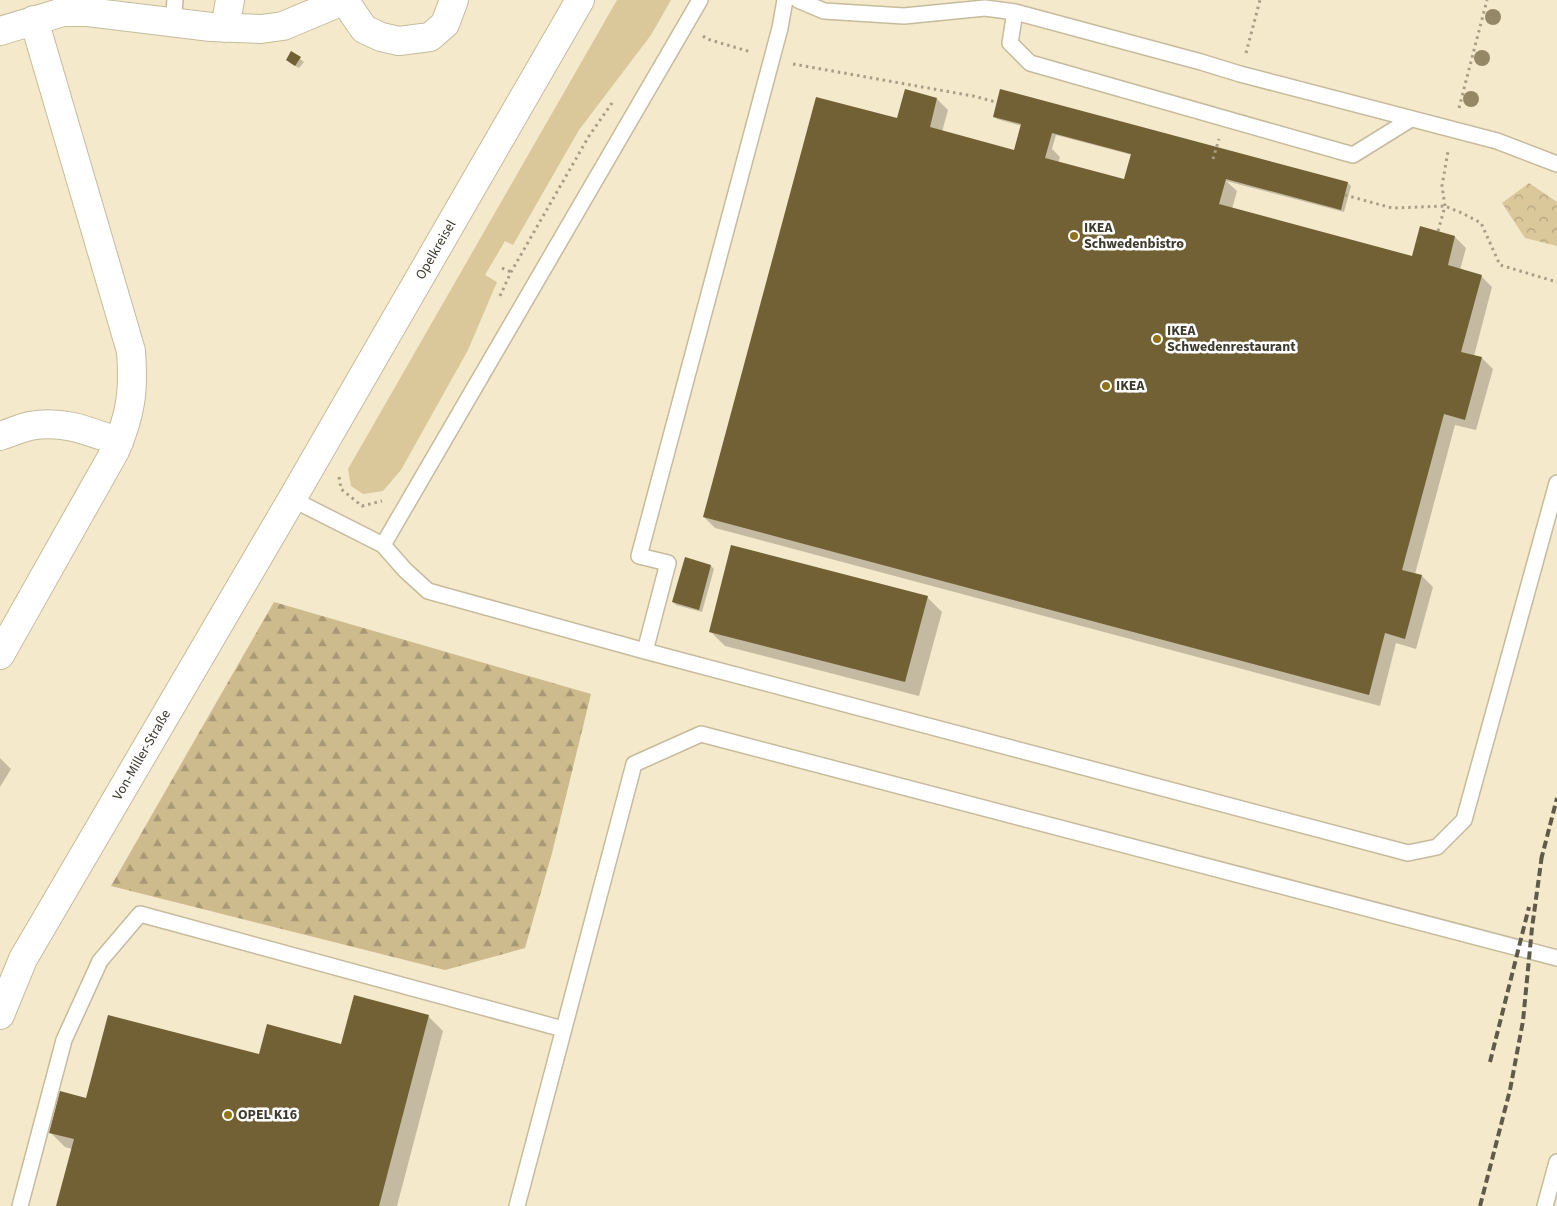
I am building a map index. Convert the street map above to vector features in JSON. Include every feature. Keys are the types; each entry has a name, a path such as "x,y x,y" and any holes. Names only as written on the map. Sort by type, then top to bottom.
{"street":[{"path":"225,28 230,0"},
{"path":"0,31 63,12 174,11 225,28 261,29 283,26 344,0 364,29 398,42 430,37 445,24 454,0"},
{"name":"Opelkreisel","path":"292,499 580,0"},
{"path":"0,655 115,451 126,423 131,398 131,351 34,20"},
{"path":"0,436 30,426 60,424 80,428 119,442"},
{"name":"Von-Miller-Straße","path":"0,1015 23,959 292,499"}],"lane":[{"path":"383,545 700,0"},
{"path":"645,651 668,563 639,556 774,51 785,0"},
{"path":"798,0 824,10 904,16 986,4 1497,142 1557,164"},
{"path":"1015,12 1010,43 1030,63 1353,155 1411,119"},
{"path":"292,499 383,545 405,570 428,591 645,651 1408,853 1437,847 1464,820 1557,482"},
{"path":"517,1206 634,764 700,734 1557,958"},
{"path":"20,1206 64,1040 100,961 140,914 563,1029"},
{"path":"1545,1206 1557,1162"}],"path":[{"path":"500,297 511,272 589,136"},
{"path":"1345,195 1392,208 1445,206 1481,223 1500,265 1557,282"},
{"path":"502,268 511,272"},
{"path":"338,470 340,489 362,506 387,499"}],"green space":[{"path":"617,0 671,0 651,35 579,130 513,245 505,241 485,275 497,282 468,350 401,470 383,491 363,494 351,486 348,469"},
{"path":"1529,183 1557,202 1557,246 1525,238 1502,203"},
{"path":"274,602 591,694 552,853 525,948 445,970 111,886"}],"building":[{"path":"291,51 301,57 295,66 286,60"},
{"name":"IKEA","path":"905,89 937,98 930,127 1014,150 1021,124 993,117 1000,89 1348,182 1341,210 1226,179 1219,204 1412,256 1420,226 1455,236 1448,265 1482,275 1461,352 1482,357 1465,420 1444,414 1402,570 1422,575 1405,639 1385,633 1369,695 703,517 816,97 897,118","holes":["1052,133 1131,154 1124,179 1045,158"]},
{"path":"731,545 928,596 905,682 709,632"},
{"path":"685,557 711,565 699,610 672,602"},
{"name":"OPEL K16","path":"354,995 429,1015 379,1206 56,1206 74,1139 49,1133 60,1091 86,1098 108,1015 259,1054 267,1024 341,1044"}],"railway":[{"path":"1541,860 1557,798"},
{"path":"1480,1206 1510,1090 1523,1021 1532,928 1542,855"},
{"path":"1490,1062 1529,907"}],"place":[{"name":"IKEA Schwedenbistro","path":"1074,236"},
{"name":"IKEA Schwedenrestaurant","path":"1157,339"},
{"name":"IKEA","path":"1106,386"},
{"name":"OPEL K16","path":"228,1115"}]}
